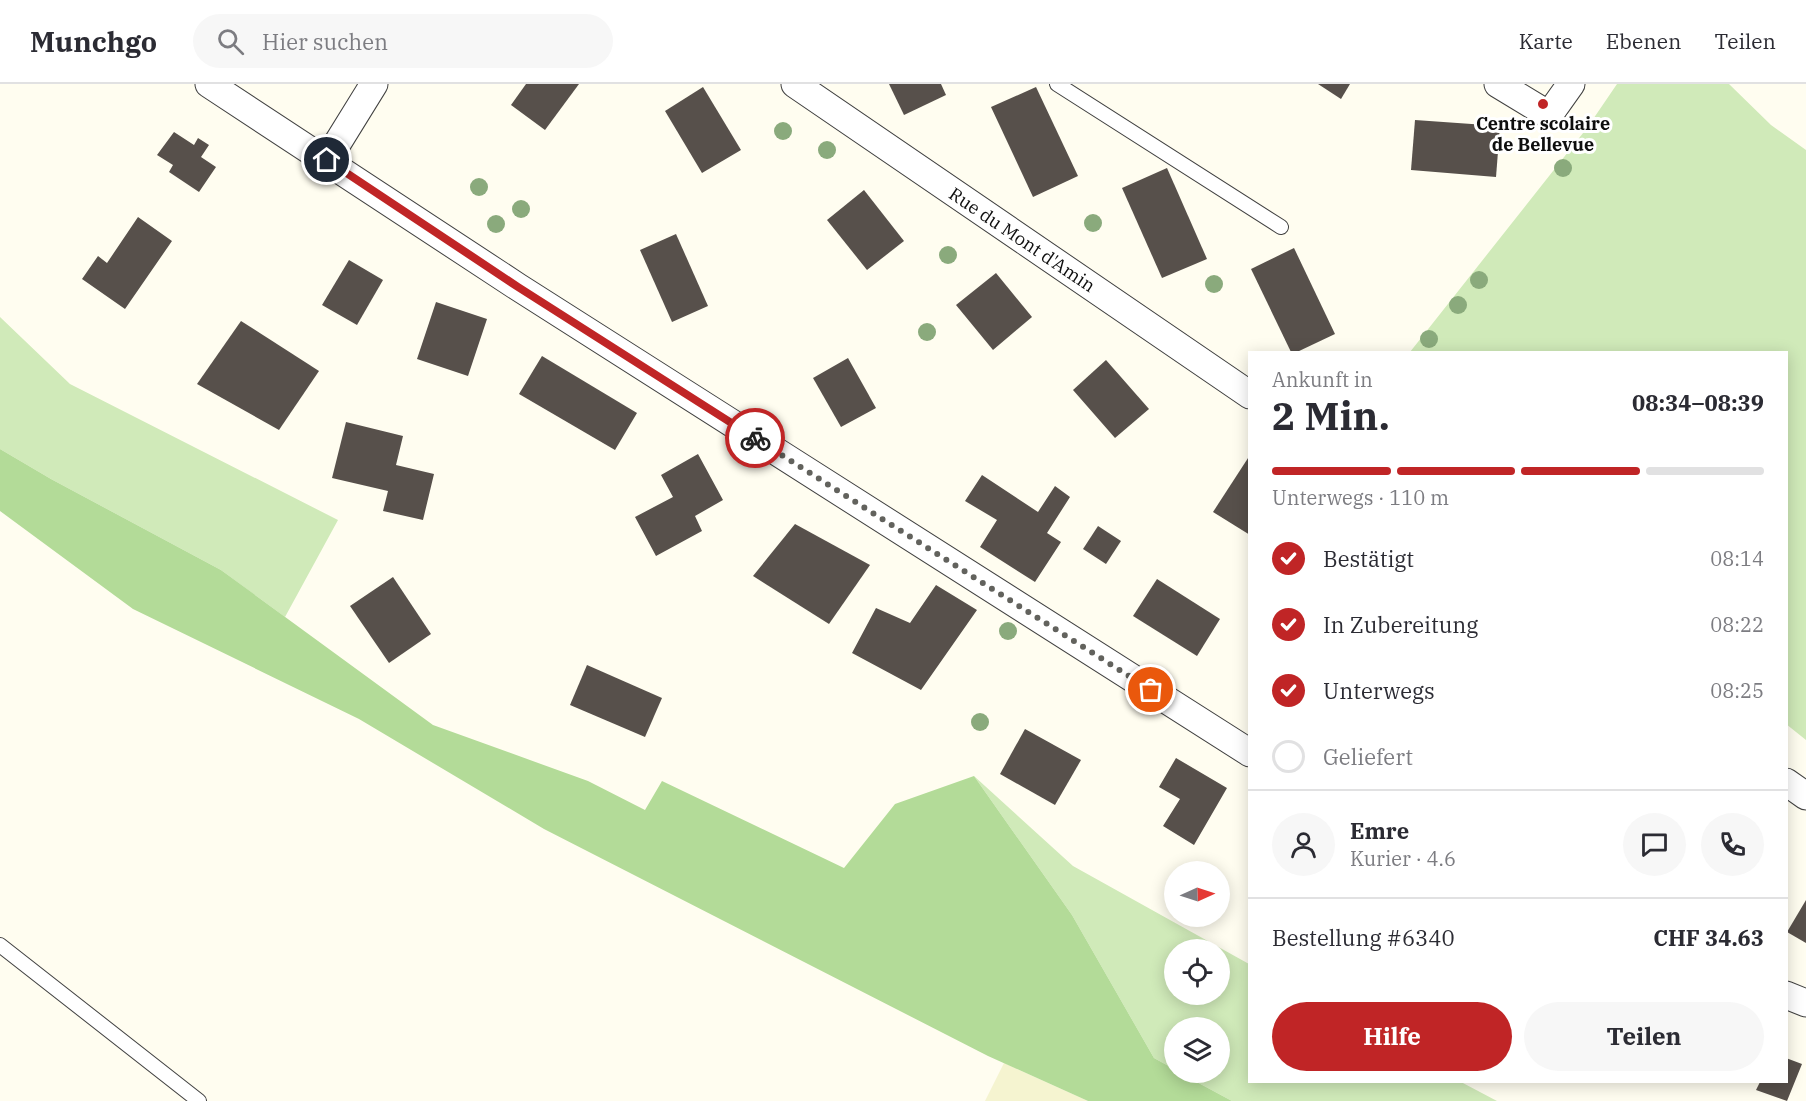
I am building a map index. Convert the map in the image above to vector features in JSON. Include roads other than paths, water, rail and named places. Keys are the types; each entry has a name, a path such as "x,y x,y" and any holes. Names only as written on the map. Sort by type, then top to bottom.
{"street":[{"path":"209,84 528,294 1248,752"},
{"path":"327,160 374,84"},
{"name":"Rue du Mont d'Amin","path":"795,84 1248,394"},
{"path":"1498,84 1549,115 1571,84"},
{"path":"1788,783 1806,796"},
{"path":"1788,996 1806,1003"}],"lane":[{"path":"1057,84 1281,227"},
{"path":"0,945 200,1101"}],"place":[{"name":"Centre scolaire de Bellevue","path":"1543,104"}]}
